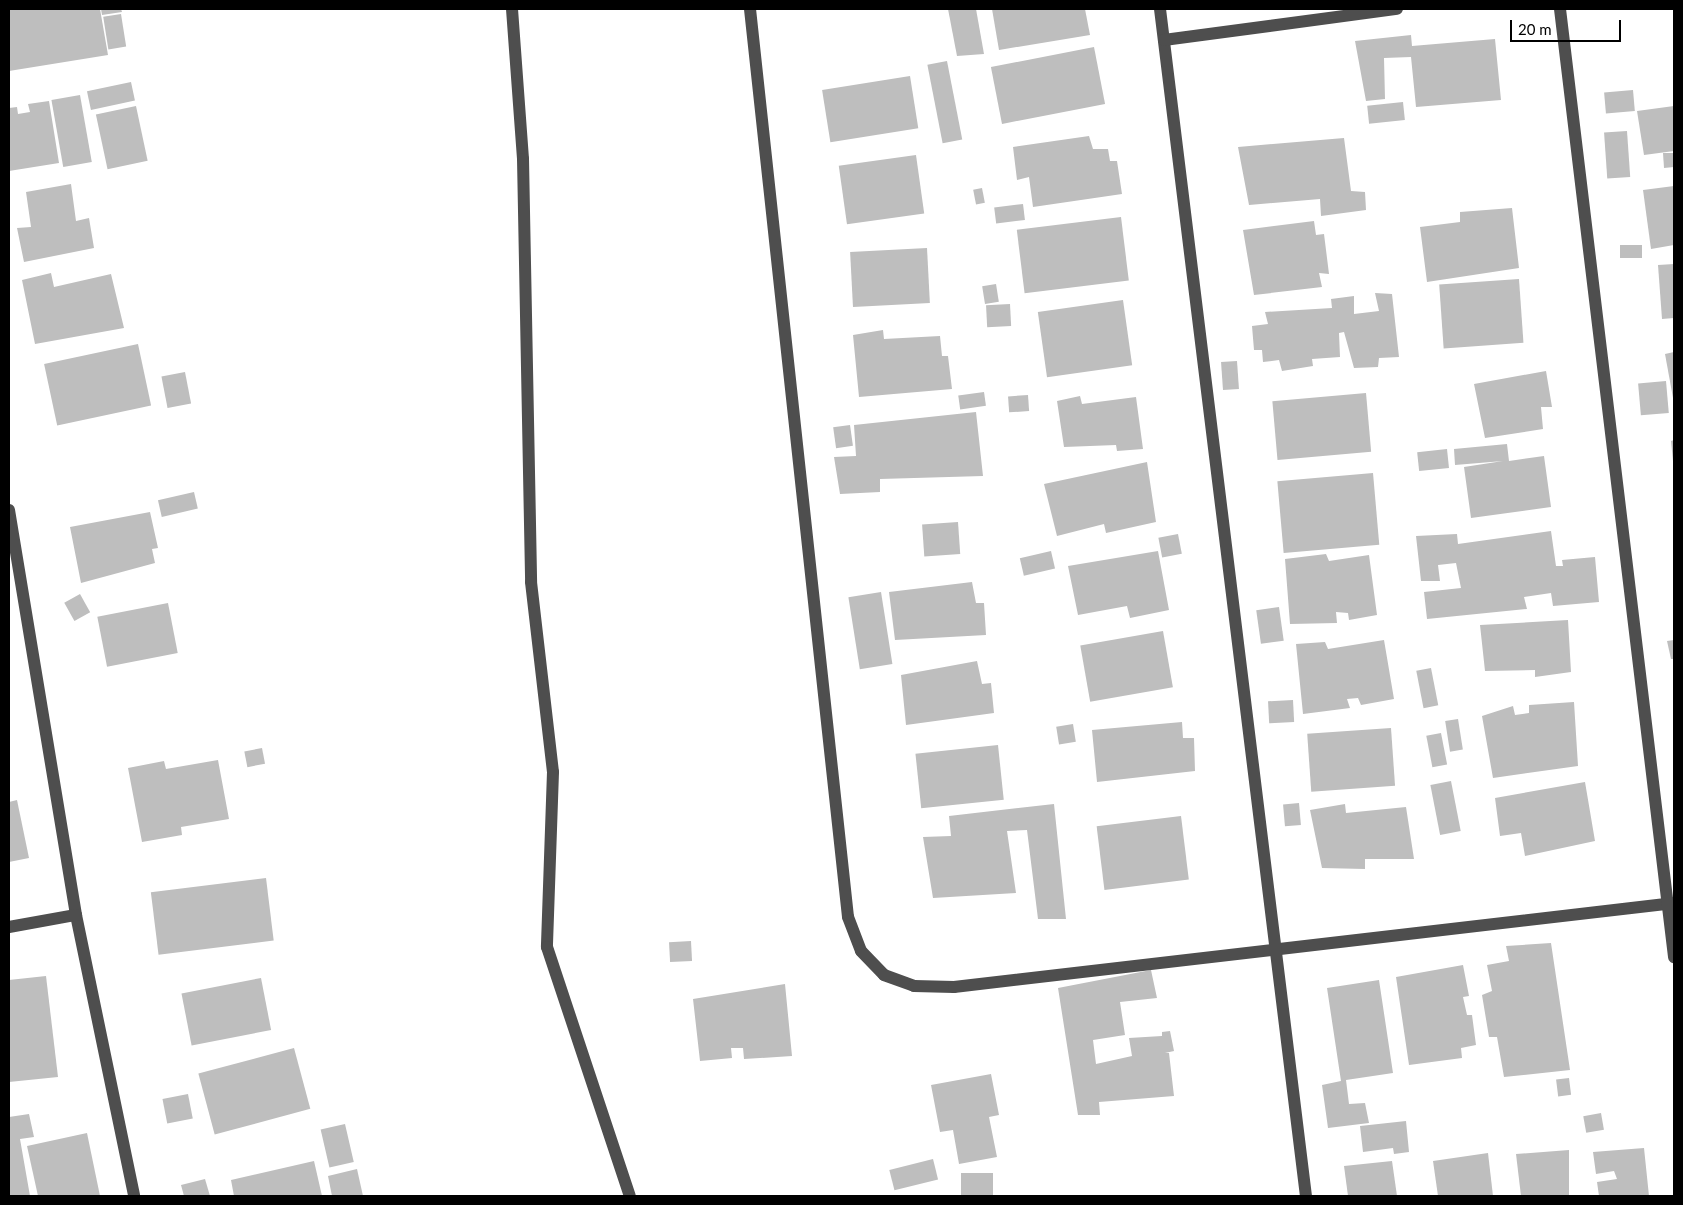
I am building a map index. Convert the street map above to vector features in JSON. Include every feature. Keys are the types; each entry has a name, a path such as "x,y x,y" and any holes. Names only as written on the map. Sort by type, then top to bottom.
{"street":[{"path":"512,9 523,159 531,582 553,772 547,947 630,1196"},
{"path":"750,9 848,917 861,951 884,975 914,986 954,987 1276,947 1671,904"},
{"path":"1160,9 1306,1196"},
{"path":"1164,40 1397,9"},
{"path":"1560,9 1671,904 1674,957"},
{"path":"9,510 76,915 134,1196"},
{"path":"9,927 76,915"}],"building":[{"path":"9,9 100,9 108,55 9,71"},
{"path":"101,9 121,9 122,12 102,15"},
{"path":"948,9 976,9 984,54 957,56"},
{"path":"992,9 1085,9 1090,35 999,50"},
{"path":"121,14 126,47 108,49 103,17"},
{"path":"1411,35 1412,46 1495,39 1501,100 1416,107 1411,57 1384,58 1385,99 1366,101 1355,41"},
{"path":"1094,47 1105,104 1002,124 991,67"},
{"path":"947,61 962,140 943,143 927,65"},
{"path":"910,76 918,128 830,142 822,90"},
{"path":"131,82 135,101 91,110 87,91"},
{"path":"1633,90 1635,111 1606,113 1604,93"},
{"path":"80,95 92,162 63,167 51,100"},
{"path":"49,101 59,163 9,171 9,108 17,107 18,114 30,112 28,104"},
{"path":"1403,102 1405,120 1369,124 1367,106"},
{"path":"136,106 148,161 108,169 96,115"},
{"path":"1674,106 1674,151 1644,155 1637,111"},
{"path":"1627,131 1630,177 1607,178 1604,133"},
{"path":"1089,136 1093,149 1108,149 1110,161 1117,161 1122,194 1033,207 1029,177 1017,180 1013,147"},
{"path":"1344,138 1351,191 1365,192 1366,210 1321,216 1320,199 1249,205 1238,147"},
{"path":"1663,153 1674,153 1674,167 1664,168"},
{"path":"916,155 924,213 847,224 839,166"},
{"path":"71,184 76,221 89,218 94,248 24,262 17,228 31,227 26,192"},
{"path":"1674,186 1674,245 1651,249 1643,190"},
{"path":"982,188 985,203 976,204 973,190"},
{"path":"1023,204 1025,220 996,223 994,208"},
{"path":"1512,208 1519,268 1427,282 1420,227 1460,222 1460,212"},
{"path":"1121,217 1129,281 1025,293 1017,230"},
{"path":"1314,221 1316,235 1324,234 1329,274 1319,273 1322,287 1254,295 1243,230"},
{"path":"1620,245 1642,245 1642,258 1620,258"},
{"path":"927,248 930,303 853,307 850,252"},
{"path":"1674,264 1674,318 1662,319 1658,265"},
{"path":"51,273 54,287 111,274 124,328 35,344 22,280"},
{"path":"1519,279 1523,343 1444,348 1439,285"},
{"path":"996,284 999,302 985,304 982,286"},
{"path":"1375,293 1392,294 1399,357 1379,358 1378,367 1354,368 1344,332 1339,333 1340,357 1312,359 1313,366 1282,371 1279,360 1263,362 1262,350 1254,350 1252,326 1268,324 1265,312 1332,308 1331,299 1354,296 1354,314 1379,311"},
{"path":"1123,300 1132,365 1047,377 1038,312"},
{"path":"1010,304 1011,326 987,327 986,305"},
{"path":"883,330 884,339 940,336 942,356 948,356 952,389 859,397 853,335"},
{"path":"138,344 151,406 57,426 44,364"},
{"path":"1674,352 1674,398 1673,398 1665,354"},
{"path":"1237,361 1239,389 1223,390 1221,362"},
{"path":"1546,371 1552,407 1541,407 1543,429 1485,438 1474,384"},
{"path":"185,372 191,403 168,408 161,377"},
{"path":"1666,381 1669,413 1641,415 1638,383"},
{"path":"984,392 986,406 960,409 958,396"},
{"path":"1366,393 1371,452 1277,460 1272,401"},
{"path":"1028,395 1029,411 1009,412 1008,396"},
{"path":"1080,396 1082,404 1136,397 1143,449 1117,451 1116,445 1064,447 1057,401"},
{"path":"976,412 983,476 880,479 880,492 840,494 834,457 856,456 854,425"},
{"path":"850,425 853,446 836,448 833,427"},
{"path":"1674,440 1674,461 1673,461 1671,441"},
{"path":"1507,444 1509,461 1544,456 1551,507 1471,518 1464,467 1503,461 1455,465 1454,449"},
{"path":"1447,449 1449,468 1419,471 1417,452"},
{"path":"1147,462 1156,522 1106,533 1104,524 1057,536 1044,484"},
{"path":"1373,473 1379,545 1284,553 1277,481"},
{"path":"194,492 198,509 162,517 158,500"},
{"path":"150,512 158,548 152,549 155,563 81,583 70,527"},
{"path":"958,522 960,554 924,556 922,525"},
{"path":"1551,531 1556,566 1563,566 1562,560 1595,557 1599,602 1553,606 1551,593 1524,597 1527,609 1427,619 1424,592 1461,588 1456,563 1438,565 1440,581 1421,581 1416,536 1457,534 1458,544"},
{"path":"1178,534 1182,554 1162,557 1158,538"},
{"path":"1051,551 1055,569 1024,576 1020,558"},
{"path":"1158,551 1169,610 1130,618 1127,606 1078,615 1068,566"},
{"path":"1326,554 1329,561 1369,555 1377,615 1349,620 1348,613 1336,612 1337,623 1290,624 1285,559"},
{"path":"972,582 976,603 984,603 986,635 895,640 889,592"},
{"path":"881,592 892,664 860,669 848,597"},
{"path":"80,594 90,612 74,621 64,603"},
{"path":"168,603 178,653 107,667 97,617"},
{"path":"1279,607 1284,641 1261,644 1256,610"},
{"path":"1568,620 1571,672 1535,677 1535,670 1485,671 1480,625"},
{"path":"1163,631 1173,687 1090,702 1080,646"},
{"path":"1384,640 1394,699 1361,705 1358,698 1347,699 1350,708 1303,714 1296,644 1325,642 1328,649"},
{"path":"1674,640 1674,659 1671,659 1667,641"},
{"path":"977,661 982,684 991,683 994,713 906,725 901,675"},
{"path":"1431,668 1438,705 1424,708 1416,671"},
{"path":"1293,700 1294,722 1269,723 1268,701"},
{"path":"1574,702 1578,766 1493,778 1482,716 1513,706 1515,715 1529,713 1529,705"},
{"path":"1458,719 1463,750 1450,752 1445,721"},
{"path":"1182,722 1183,738 1194,738 1195,771 1097,782 1092,730"},
{"path":"1073,724 1076,742 1059,744 1056,727"},
{"path":"1391,728 1395,786 1311,792 1307,734"},
{"path":"1441,733 1447,764 1432,767 1426,736"},
{"path":"998,745 1004,800 921,808 915,754"},
{"path":"262,748 265,764 247,767 244,751"},
{"path":"218,760 229,819 181,827 182,835 142,842 128,768 164,761 166,769"},
{"path":"1451,781 1461,831 1440,835 1430,785"},
{"path":"1585,782 1595,841 1525,856 1521,833 1500,836 1495,798"},
{"path":"17,800 29,858 9,862 9,802"},
{"path":"1299,803 1301,825 1285,826 1283,804"},
{"path":"1054,804 1066,919 1038,919 1027,830 1007,831 1016,893 933,898 923,837 951,836 949,816"},
{"path":"1345,804 1346,813 1406,807 1414,859 1365,859 1365,869 1322,868 1310,810"},
{"path":"1181,816 1189,880 1104,890 1097,826"},
{"path":"266,878 274,941 159,955 151,892"},
{"path":"691,941 692,961 670,962 669,942"},
{"path":"1551,943 1570,1070 1504,1077 1497,1037 1489,1037 1482,995 1492,991 1487,965 1509,961 1506,946"},
{"path":"1463,965 1469,996 1463,997 1467,1015 1472,1015 1476,1045 1461,1048 1462,1058 1409,1065 1396,977"},
{"path":"1151,970 1157,998 1120,1002 1125,1035 1093,1040 1096,1064 1132,1056 1129,1038 1162,1036 1162,1032 1170,1031 1174,1051 1165,1053 1169,1053 1174,1096 1099,1102 1100,1115 1078,1115 1058,988"},
{"path":"46,976 58,1077 9,1082 9,980"},
{"path":"261,978 271,1030 192,1045 181,993"},
{"path":"1379,980 1393,1073 1346,1080 1349,1104 1365,1103 1369,1123 1328,1128 1322,1085 1341,1081 1327,988"},
{"path":"785,984 792,1056 744,1059 743,1048 731,1048 732,1058 700,1061 693,999"},
{"path":"294,1048 310,1109 215,1134 198,1074"},
{"path":"991,1074 999,1115 989,1117 997,1157 959,1164 953,1130 940,1132 931,1085"},
{"path":"1569,1078 1571,1095 1558,1096 1556,1080"},
{"path":"188,1094 193,1119 167,1124 162,1099"},
{"path":"1601,1113 1604,1130 1586,1133 1583,1116"},
{"path":"29,1114 34,1137 20,1139 30,1196 9,1196 9,1117"},
{"path":"1406,1121 1409,1152 1394,1154 1393,1148 1363,1152 1360,1126"},
{"path":"345,1124 354,1162 329,1168 321,1130"},
{"path":"87,1133 100,1196 38,1196 27,1146"},
{"path":"1644,1148 1649,1196 1599,1196 1597,1182 1617,1179 1614,1171 1596,1174 1593,1152"},
{"path":"1569,1150 1569,1196 1521,1196 1516,1154"},
{"path":"1488,1153 1493,1196 1438,1196 1433,1161"},
{"path":"933,1159 938,1179 894,1190 889,1170"},
{"path":"314,1161 322,1196 234,1196 231,1180"},
{"path":"1392,1161 1397,1196 1348,1196 1344,1166"},
{"path":"357,1169 363,1196 332,1196 328,1176"},
{"path":"961,1173 993,1173 993,1196 961,1196"},
{"path":"205,1179 210,1196 184,1196 181,1185"}]}
